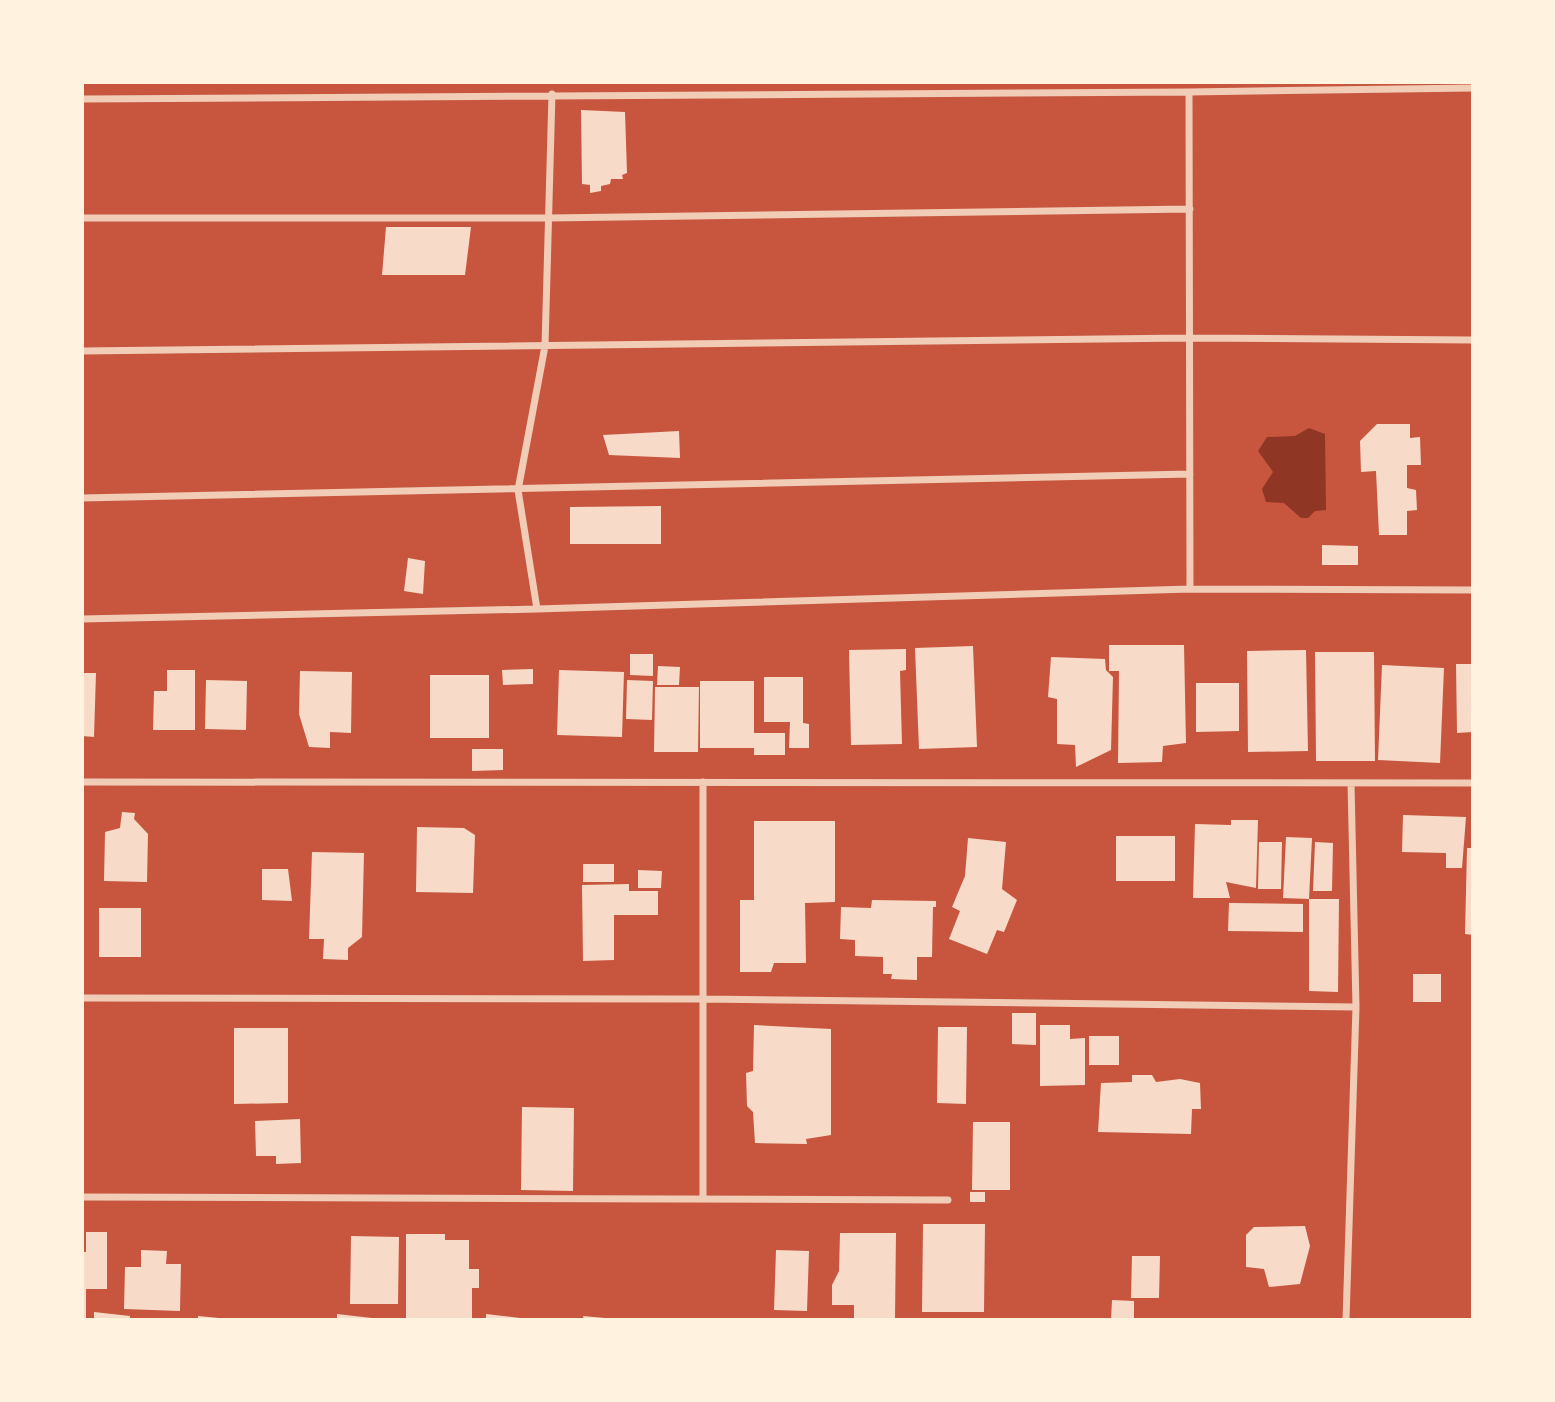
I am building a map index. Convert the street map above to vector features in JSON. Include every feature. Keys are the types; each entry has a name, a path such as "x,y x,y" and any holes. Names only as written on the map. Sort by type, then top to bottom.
{"street":[{"path":"82,99 1473,88"},
{"path":"1189,92 1190,589"},
{"path":"537,609 518,490 545,346 552,94"},
{"path":"82,218 549,218 1190,209"},
{"path":"82,351 1188,338 1473,340"},
{"path":"82,498 1190,474"},
{"path":"82,619 537,609 1190,589 1473,590"},
{"path":"82,782 1473,783"},
{"path":"703,782 703,1199"},
{"path":"1346,1320 1356,1007 1351,783"},
{"path":"82,998 703,999 1356,1007"},
{"path":"82,1197 948,1200"}],"shaded area":[{"path":"1309,428 1325,434 1326,510 1315,511 1308,518 1301,518 1284,503 1266,502 1262,489 1273,472 1258,451 1267,437 1295,436"}],"building":[{"path":"581,110 625,112 627,173 622,175 623,179 611,179 610,184 601,186 601,191 590,193 590,185 582,184"},
{"path":"386,227 471,227 465,275 382,275"},
{"path":"1377,424 1410,424 1410,438 1420,437 1421,465 1407,465 1407,488 1416,490 1417,510 1407,511 1407,535 1379,535 1376,471 1361,472 1360,441"},
{"path":"679,431 680,458 609,455 603,435"},
{"path":"661,506 661,544 570,544 570,507"},
{"path":"1322,545 1358,546 1358,565 1322,565"},
{"path":"408,558 425,561 423,594 404,591"},
{"path":"1109,645 1184,645 1186,743 1163,746 1162,762 1118,763 1119,671 1109,671"},
{"path":"973,646 977,747 919,749 915,648"},
{"path":"906,649 906,670 900,671 902,744 851,745 849,650"},
{"path":"1306,650 1308,751 1248,752 1247,651"},
{"path":"1315,652 1374,652 1375,761 1316,761"},
{"path":"630,654 653,654 653,676 630,675"},
{"path":"1051,657 1105,659 1106,670 1113,677 1111,750 1076,767 1075,745 1057,744 1057,699 1048,697"},
{"path":"1456,664 1473,664 1473,732 1457,733"},
{"path":"1382,665 1444,668 1440,763 1378,760"},
{"path":"658,666 680,667 679,685 657,685"},
{"path":"533,669 533,684 503,685 502,670"},
{"path":"167,670 195,670 195,730 153,730 154,691 167,691"},
{"path":"559,670 624,672 622,737 557,735"},
{"path":"300,671 352,672 351,733 330,732 330,748 309,747 299,714"},
{"path":"82,673 96,673 94,737 82,736"},
{"path":"430,675 489,675 489,738 430,738"},
{"path":"764,677 803,677 803,723 809,724 809,748 789,748 790,722 764,722"},
{"path":"206,680 247,681 246,730 205,729"},
{"path":"627,680 653,681 652,720 626,719"},
{"path":"700,681 754,681 754,733 785,733 785,755 754,755 754,748 700,748"},
{"path":"1196,683 1239,683 1239,731 1196,732"},
{"path":"655,687 699,687 698,752 654,752"},
{"path":"472,749 503,749 503,770 472,771"},
{"path":"122,812 135,813 134,819 148,834 147,882 104,881 105,832 120,828"},
{"path":"1403,815 1466,817 1462,868 1446,868 1446,853 1402,852"},
{"path":"1231,820 1258,820 1256,888 1226,882 1230,898 1193,898 1195,824 1231,825"},
{"path":"754,821 835,821 835,902 805,903 806,963 774,963 771,972 740,972 740,900 754,900"},
{"path":"417,827 464,828 475,835 473,893 416,892"},
{"path":"1116,836 1175,836 1175,881 1116,881"},
{"path":"1286,837 1312,838 1309,899 1283,898"},
{"path":"968,838 1006,842 1002,889 1017,900 1004,932 997,930 987,954 949,939 960,911 952,907 965,876"},
{"path":"1259,842 1282,842 1281,889 1258,889"},
{"path":"1315,842 1333,843 1332,891 1313,891"},
{"path":"1467,848 1473,848 1473,935 1465,934"},
{"path":"312,852 364,853 362,937 348,948 348,960 323,959 324,939 309,939"},
{"path":"583,864 614,864 614,882 583,882"},
{"path":"262,869 288,869 292,901 262,900"},
{"path":"638,870 662,871 661,888 638,888"},
{"path":"629,884 629,891 658,891 658,915 614,915 614,960 583,961 582,885"},
{"path":"1309,899 1339,899 1338,992 1309,991"},
{"path":"872,900 936,901 936,907 933,907 932,957 917,957 917,980 891,979 892,974 883,974 883,957 855,956 855,940 840,939 841,907 871,908"},
{"path":"1229,903 1303,904 1303,932 1228,931"},
{"path":"99,908 141,908 141,957 99,957"},
{"path":"1413,974 1441,974 1441,1002 1413,1002"},
{"path":"1012,1013 1036,1013 1036,1045 1012,1044"},
{"path":"754,1025 831,1029 831,1135 806,1139 807,1144 755,1143 753,1112 747,1106 746,1073 753,1071"},
{"path":"1040,1025 1070,1025 1070,1039 1085,1038 1085,1085 1040,1086"},
{"path":"938,1027 967,1027 966,1104 937,1103"},
{"path":"234,1028 288,1028 288,1103 234,1104"},
{"path":"1089,1036 1119,1036 1119,1065 1089,1065"},
{"path":"1132,1075 1152,1075 1156,1082 1180,1079 1200,1083 1201,1109 1192,1109 1191,1134 1098,1132 1101,1083 1132,1082"},
{"path":"522,1107 574,1108 573,1191 521,1190"},
{"path":"300,1119 301,1163 276,1164 276,1156 256,1156 255,1121"},
{"path":"973,1122 1010,1122 1010,1190 972,1190"},
{"path":"970,1192 985,1192 985,1202 970,1202"},
{"path":"923,1224 985,1224 984,1312 922,1312"},
{"path":"1305,1226 1310,1246 1300,1284 1269,1287 1264,1269 1246,1267 1246,1235 1254,1227"},
{"path":"86,1232 107,1232 107,1289 86,1289 86,1318 82,1318 82,1252 86,1252"},
{"path":"840,1233 896,1233 895,1319 854,1319 854,1305 832,1305 832,1285 839,1271"},
{"path":"406,1234 445,1234 445,1240 469,1240 469,1269 479,1269 479,1288 472,1288 472,1320 406,1320"},
{"path":"351,1236 399,1237 398,1304 350,1304"},
{"path":"141,1250 167,1251 166,1264 181,1264 180,1311 124,1309 125,1267 141,1267"},
{"path":"776,1250 809,1251 807,1311 774,1310"},
{"path":"1132,1256 1160,1256 1159,1298 1131,1298"},
{"path":"1112,1300 1134,1301 1134,1320 1111,1320"},
{"path":"94,1312 130,1316 130,1320 94,1320"},
{"path":"337,1314 372,1318 372,1320 337,1320"},
{"path":"486,1314 520,1318 520,1320 486,1320"},
{"path":"198,1316 219,1318 219,1320 198,1320"},
{"path":"583,1316 605,1318 584,1320"}]}
